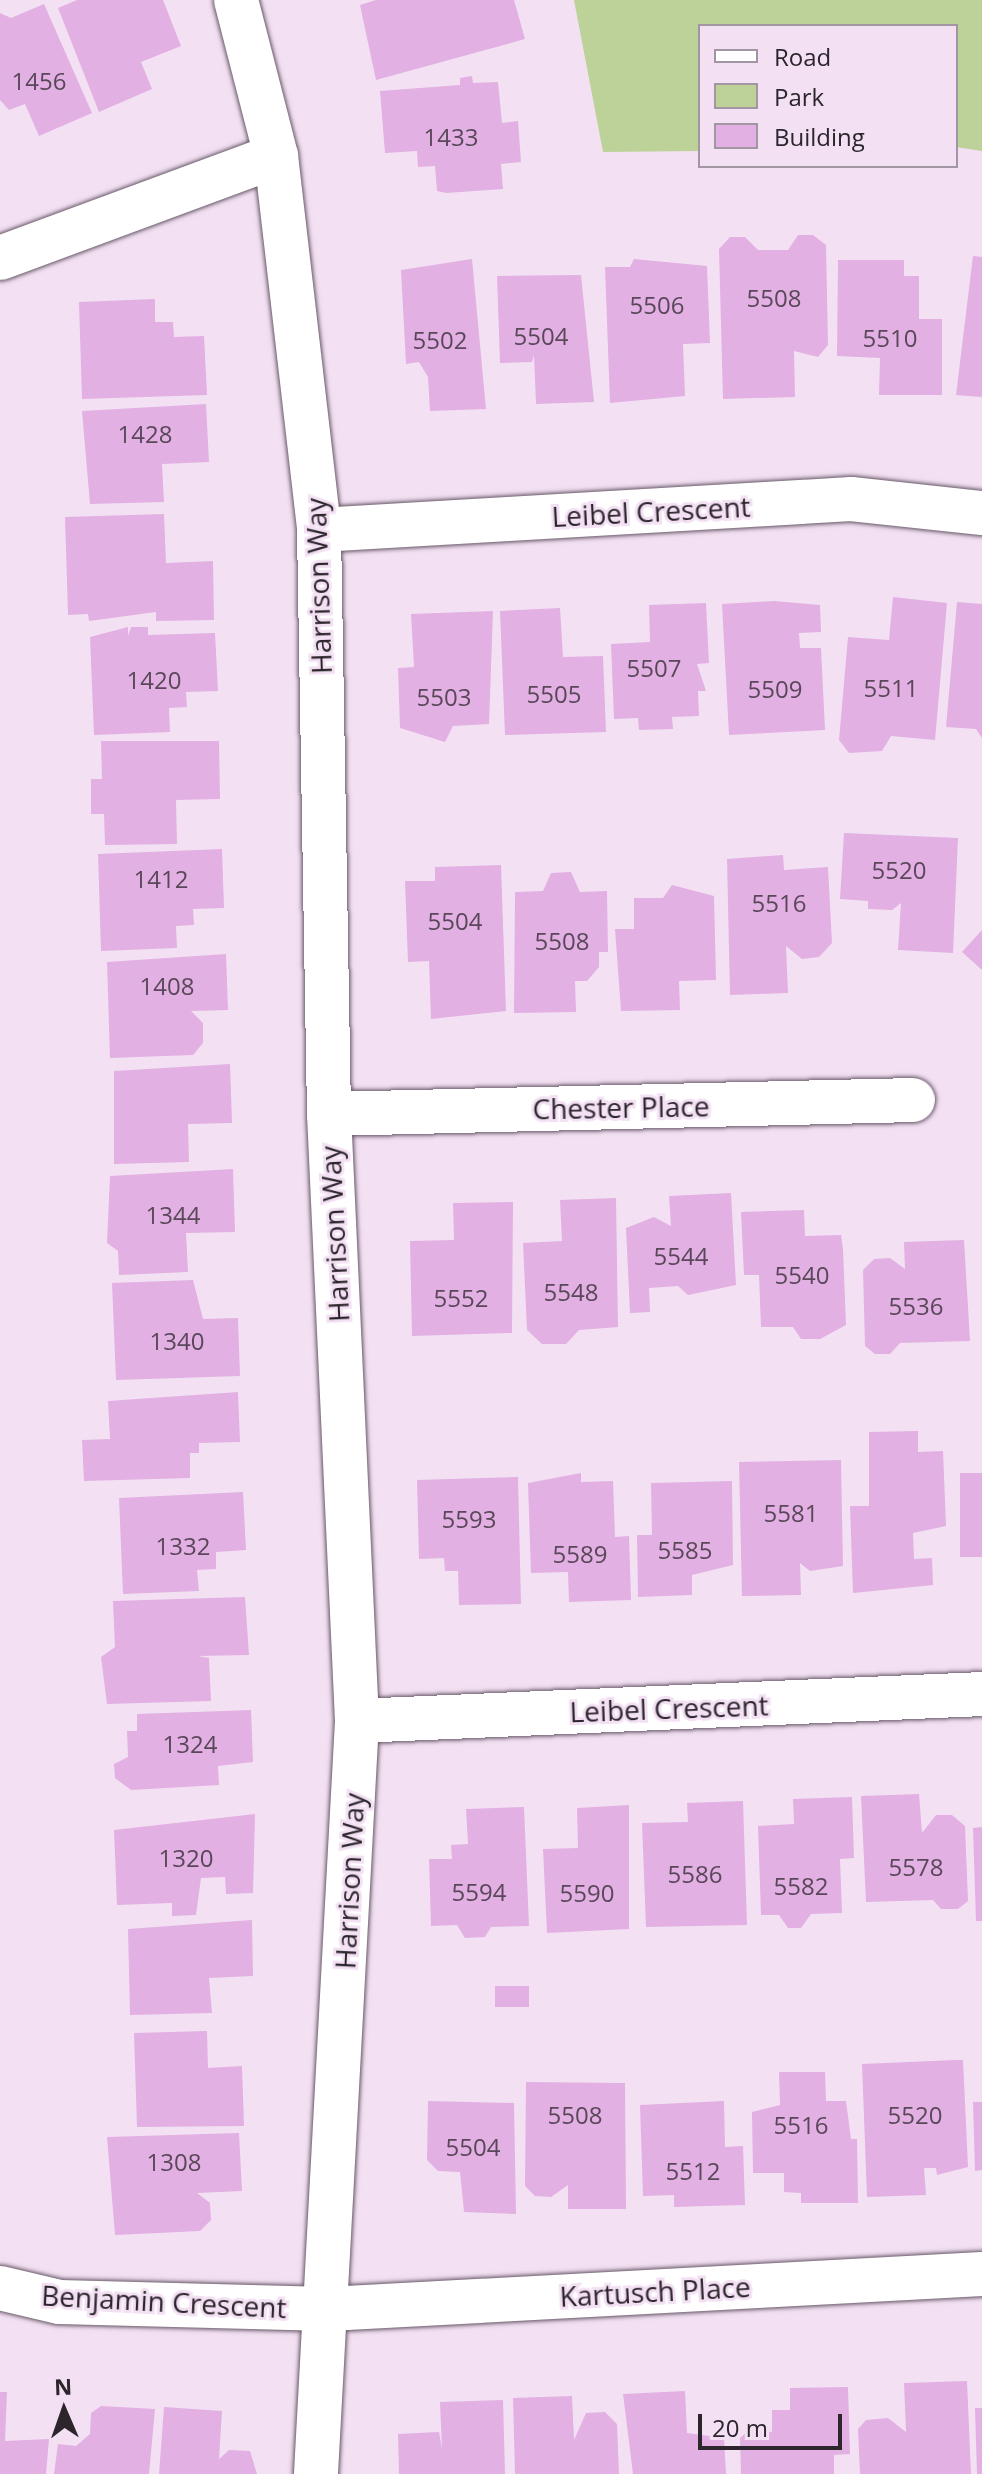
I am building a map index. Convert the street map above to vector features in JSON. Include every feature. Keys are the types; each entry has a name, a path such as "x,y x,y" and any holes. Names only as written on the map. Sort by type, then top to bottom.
{"street":[{"name":"Harrison Way","path":"236,0 276,156 319,530 329,1114 357,1721 328,2309 316,2474"},
{"path":"0,258 276,156"},
{"name":"Leibel Crescent","path":"319,530 851,499 982,513"},
{"name":"Chester Place","path":"329,1114 913,1100"},
{"name":"Leibel Crescent","path":"357,1721 982,1694"},
{"name":"Kartusch Place","path":"328,2309 982,2274"},
{"name":"Benjamin Crescent","path":"0,2288 59,2302 328,2309"}],"green space":[{"path":"574,0 982,0 982,151 958,147 958,24 698,24 698,151 603,152"}],"building":[{"path":"77,0 163,0 181,46 141,62 152,89 99,112 58,8"},
{"path":"376,0 514,0 525,39 376,80 360,5"},
{"path":"44,4 92,113 39,136 25,104 9,110 0,100 0,13 11,18"},
{"path":"472,76 473,83 498,82 502,123 518,121 521,162 501,164 503,189 437,191 435,166 418,167 417,151 385,153 380,91 460,85 460,78"},
{"path":"798,235 813,235 826,245 828,345 818,357 794,351 795,397 723,399 719,249 730,237 745,237 758,250 788,250"},
{"path":"973,256 982,257 982,397 956,395"},
{"path":"472,259 486,409 430,411 428,377 419,362 406,364 401,270"},
{"path":"634,259 707,266 710,343 683,344 685,396 610,403 605,267 630,267"},
{"path":"838,260 904,260 904,276 919,276 919,319 942,319 942,395 879,395 880,358 837,356"},
{"path":"581,275 594,402 536,404 534,355 532,362 500,363 497,276"},
{"path":"155,299 155,322 173,322 174,337 204,336 207,395 82,399 79,302"},
{"path":"206,404 209,462 162,464 164,502 90,504 82,411"},
{"path":"164,514 166,563 213,561 214,620 156,621 156,612 89,621 88,614 68,615 65,517"},
{"path":"893,597 947,603 935,740 891,736 882,751 849,753 839,740 848,637 889,640"},
{"path":"774,601 820,605 821,632 799,633 800,648 821,648 825,730 729,735 722,604"},
{"path":"957,602 982,604 982,738 976,729 946,727"},
{"path":"706,603 709,663 697,664 706,691 698,691 699,716 672,717 673,729 639,730 638,718 614,719 611,644 650,642 649,605"},
{"path":"560,608 563,657 603,656 606,732 505,735 500,611"},
{"path":"493,611 489,724 453,726 445,742 400,728 398,668 414,667 411,614"},
{"path":"128,627 128,636 131,627 148,627 148,635 215,633 218,691 186,692 187,707 169,708 170,732 94,735 90,637"},
{"path":"101,741 219,741 220,799 176,800 177,844 105,845 104,814 91,814 91,779 102,779"},
{"path":"844,833 958,838 953,953 898,950 901,903 892,910 868,909 868,901 840,899"},
{"path":"222,849 224,908 193,909 194,925 176,926 177,948 101,951 98,854"},
{"path":"783,855 784,870 828,867 832,943 819,957 802,959 786,946 788,993 730,995 727,859"},
{"path":"501,865 506,1011 431,1019 429,961 408,962 405,881 435,881 435,867"},
{"path":"571,872 580,892 607,891 608,952 599,952 599,967 587,981 575,981 576,1012 514,1013 515,892 543,891 551,873"},
{"path":"672,885 714,896 716,980 679,981 680,1010 621,1011 615,929 634,929 634,898 663,898"},
{"path":"982,930 982,970 962,952"},
{"path":"226,954 228,1010 191,1011 203,1023 203,1043 193,1055 110,1058 107,962"},
{"path":"230,1064 232,1123 188,1124 189,1162 114,1164 114,1071"},
{"path":"233,1169 235,1232 186,1233 188,1272 119,1275 118,1251 107,1243 110,1176"},
{"path":"731,1193 736,1285 688,1295 678,1286 649,1288 650,1312 630,1313 626,1228 654,1217 671,1226 669,1196"},
{"path":"616,1198 618,1327 579,1330 566,1344 542,1344 527,1330 523,1243 562,1241 560,1200"},
{"path":"513,1202 512,1333 412,1336 410,1241 454,1240 453,1203"},
{"path":"804,1210 805,1236 841,1235 843,1249 846,1325 820,1339 801,1339 793,1327 761,1327 759,1275 744,1275 741,1212"},
{"path":"964,1240 970,1341 900,1343 890,1354 875,1354 865,1346 863,1270 874,1259 890,1258 905,1269 904,1242"},
{"path":"193,1280 203,1319 238,1318 240,1376 116,1380 112,1283"},
{"path":"238,1392 240,1442 199,1443 199,1453 190,1453 190,1478 84,1481 82,1440 110,1439 108,1401"},
{"path":"918,1431 918,1452 943,1451 946,1526 913,1533 914,1559 932,1558 933,1585 853,1593 850,1506 869,1506 869,1432"},
{"path":"841,1460 843,1566 810,1571 800,1563 801,1595 742,1596 739,1462"},
{"path":"581,1473 581,1482 613,1481 615,1537 629,1536 631,1600 569,1602 568,1572 531,1573 528,1483"},
{"path":"960,1473 982,1473 982,1557 960,1557"},
{"path":"518,1477 521,1604 459,1605 458,1571 445,1571 444,1558 419,1559 417,1480"},
{"path":"732,1481 733,1565 692,1575 692,1595 638,1597 637,1535 652,1535 651,1483"},
{"path":"243,1492 246,1550 216,1552 216,1569 197,1570 199,1591 123,1594 119,1498"},
{"path":"245,1597 249,1655 198,1656 209,1658 211,1701 107,1704 101,1657 115,1647 113,1601"},
{"path":"251,1710 253,1762 218,1766 219,1785 131,1790 115,1778 114,1764 128,1757 127,1731 137,1731 137,1714"},
{"path":"919,1794 922,1833 936,1815 952,1815 965,1826 968,1901 958,1909 941,1909 933,1900 866,1902 861,1796"},
{"path":"852,1797 854,1858 840,1859 842,1913 811,1914 801,1928 788,1928 779,1915 761,1915 758,1826 794,1824 793,1799"},
{"path":"743,1801 747,1925 646,1927 642,1823 688,1822 687,1803"},
{"path":"629,1805 629,1929 547,1933 543,1849 578,1848 577,1808"},
{"path":"524,1807 529,1926 491,1927 485,1937 465,1938 457,1925 431,1926 429,1859 452,1859 451,1845 468,1844 466,1809"},
{"path":"255,1814 253,1893 226,1894 225,1877 201,1878 196,1915 172,1916 172,1903 117,1905 114,1830"},
{"path":"982,1827 982,1921 976,1921 973,1828"},
{"path":"252,1920 253,1976 209,1978 212,2013 130,2015 128,1929"},
{"path":"495,1986 529,1986 529,2007 495,2007"},
{"path":"207,2031 208,2068 242,2066 244,2126 137,2127 134,2033"},
{"path":"963,2060 968,2167 937,2175 936,2168 924,2168 926,2195 867,2197 862,2064"},
{"path":"779,2072 825,2072 826,2101 846,2101 851,2139 857,2139 858,2203 801,2203 801,2193 784,2192 784,2173 753,2173 752,2112 780,2105"},
{"path":"526,2082 625,2083 626,2209 568,2209 568,2185 551,2197 535,2196 525,2186"},
{"path":"428,2101 514,2103 516,2214 464,2212 460,2172 438,2171 427,2160"},
{"path":"724,2101 725,2147 743,2146 745,2205 674,2207 674,2195 643,2196 640,2105"},
{"path":"973,2102 982,2102 982,2170 975,2171"},
{"path":"239,2133 242,2191 197,2193 210,2203 211,2220 200,2231 115,2235 107,2137"},
{"path":"967,2381 971,2474 860,2474 858,2429 866,2420 888,2418 906,2432 904,2383"},
{"path":"848,2387 850,2454 834,2455 834,2474 741,2474 740,2438 750,2429 772,2432 772,2410 790,2410 790,2388"},
{"path":"685,2391 687,2433 724,2438 726,2474 633,2474 623,2394"},
{"path":"0,2392 7,2392 5,2441 49,2439 46,2474 0,2474"},
{"path":"572,2396 574,2440 586,2413 605,2412 617,2424 619,2474 515,2474 513,2398"},
{"path":"503,2400 505,2474 399,2474 398,2434 439,2432 442,2449 440,2402"},
{"path":"101,2406 155,2409 149,2474 54,2474 58,2444 76,2446 90,2434 91,2413"},
{"path":"164,2407 222,2411 219,2459 229,2450 250,2451 257,2474 159,2474"},
{"path":"975,2408 982,2408 982,2474 977,2474"}]}
